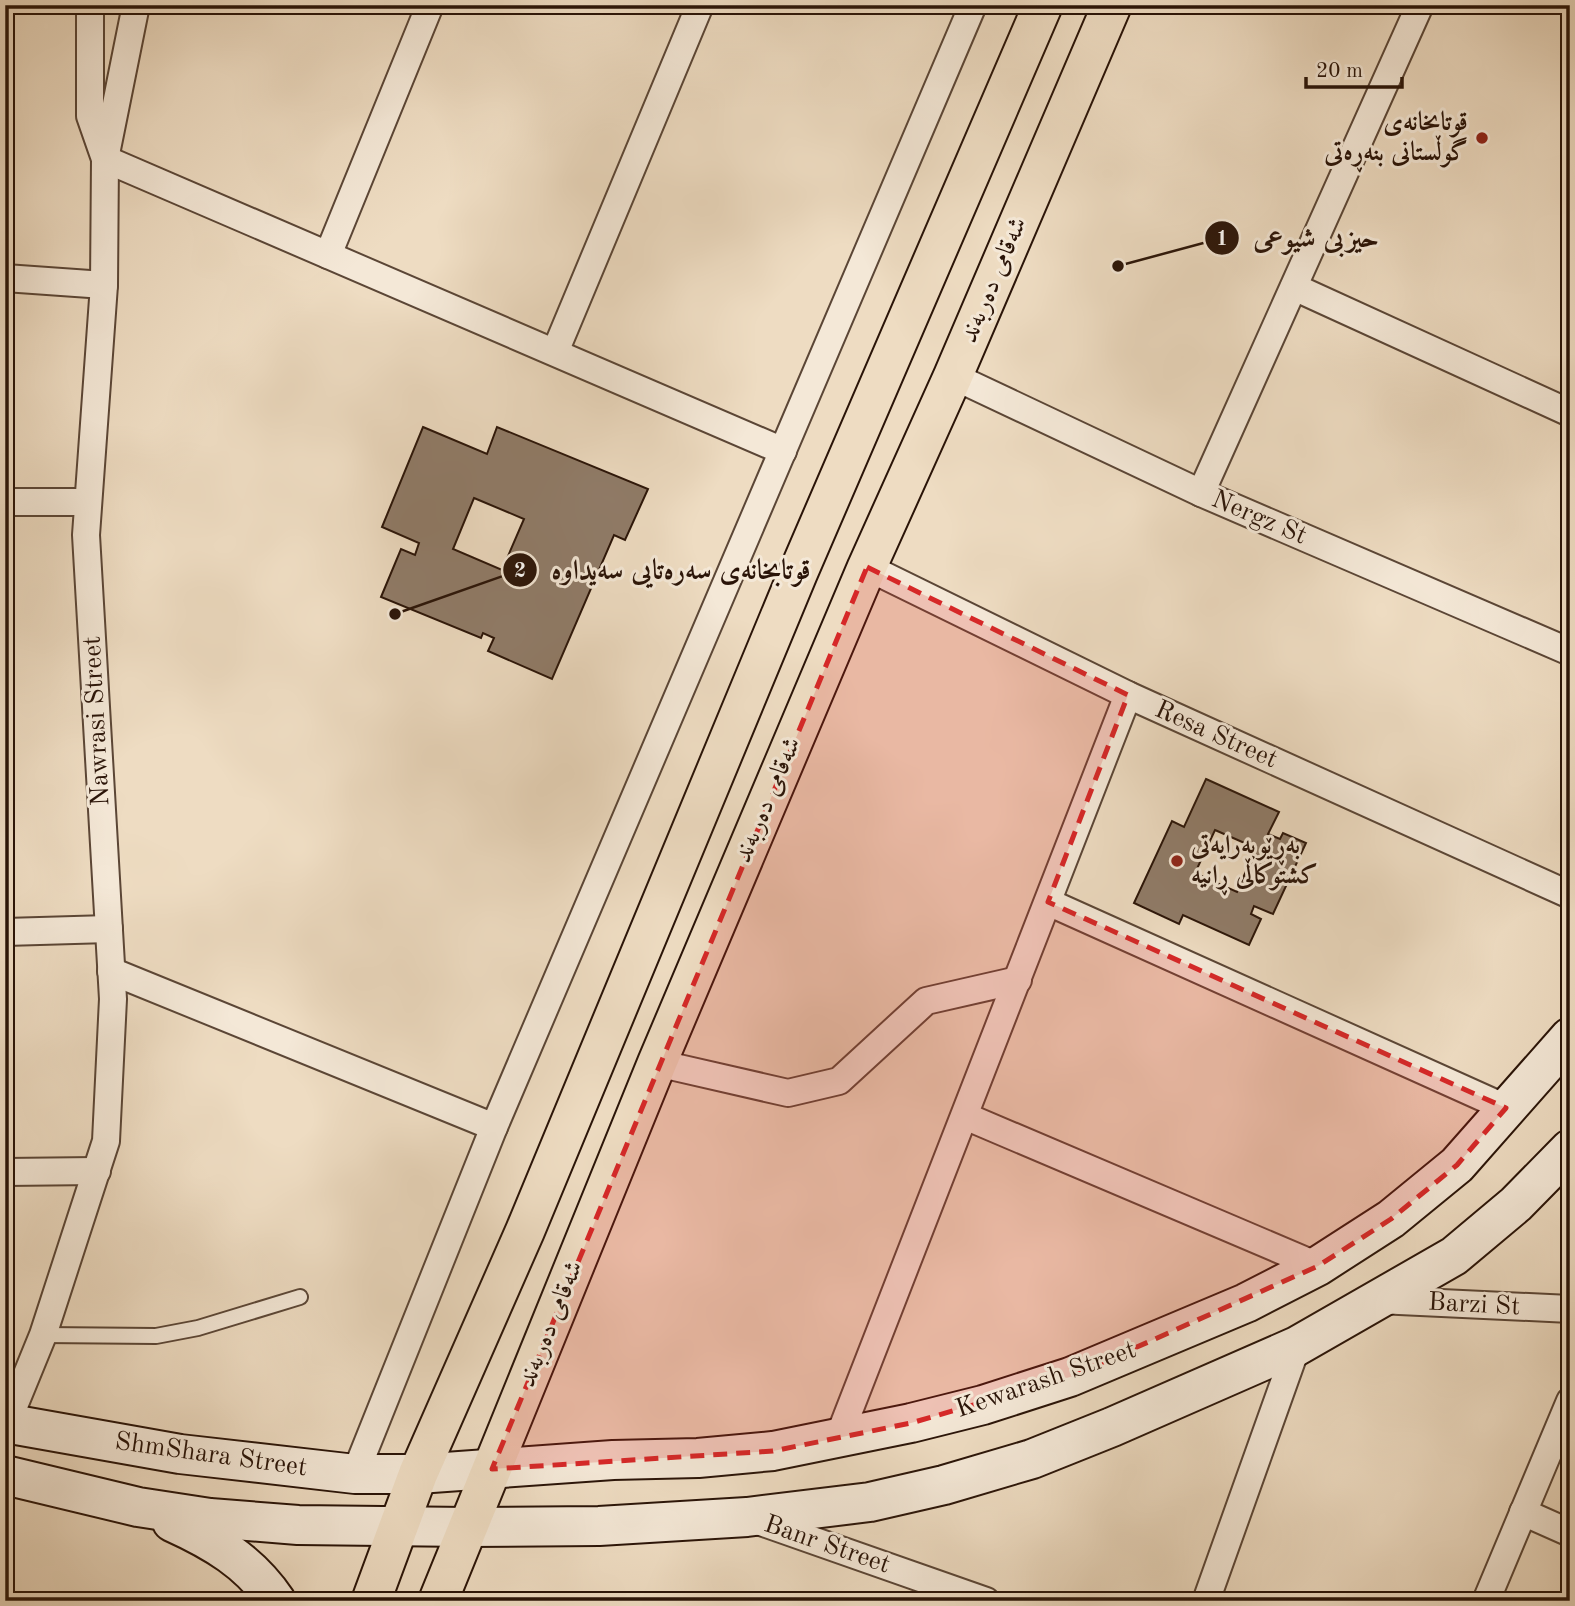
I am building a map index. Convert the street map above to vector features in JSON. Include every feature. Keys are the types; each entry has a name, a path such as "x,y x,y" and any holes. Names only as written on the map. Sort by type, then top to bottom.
{"highway":[{"path":"371,1601 418,1474 525,1231 798,573 1043,5"},
{"name":"شەقامی دەربەند","path":"438,1601 657,1063 867,567 953,376 1111,5"}],"main road":[{"name":"Kewarash Street","path":"418,1474 613,1460 698,1458 773,1451 838,1439 983,1405 1070,1377 1246,1303 1318,1266 1391,1219 1457,1165 1570,1037"},
{"path":"5,1475 138,1507 210,1518 298,1525 599,1526 747,1517 870,1502 944,1485 1032,1459 1297,1346 1454,1256 1517,1204 1570,1149"},
{"name":"ShmShara Street","path":"6,1423 180,1454 355,1474 418,1474"},
{"path":"138,1507 206,1538 244,1563 276,1601"}],"street":[{"path":"90,5 90,116 105,159 783,451"},
{"name":"Nawrasi Street","path":"6,1423 43,1335 106,1141 113,999 86,535 104,285 105,159 136,5"},
{"path":"328,255 430,5"},
{"path":"555,352 700,5"},
{"path":"355,1474 494,1127 973,5"},
{"path":"1201,493 1420,5"},
{"path":"5,278 104,285"},
{"path":"1294,287 1570,413"},
{"name":"Nergz St","path":"953,376 1201,493 1570,652"},
{"path":"5,502 88,502"},
{"name":"Resa Street","path":"867,567 1128,695 1570,895"},
{"path":"838,1439 1128,695"},
{"path":"1048,902 1506,1108"},
{"path":"5,932 109,929"},
{"path":"111,971 494,1127"},
{"path":"657,1063 788,1093 839,1082 926,1001 1018,980"},
{"path":"965,1116 1318,1266"},
{"path":"5,1172 97,1171"},
{"name":"Barzi St","path":"1378,1300 1570,1309"},
{"path":"1206,1601 1297,1346"},
{"path":"1486,1601 1570,1401"},
{"path":"1523,1512 1570,1532"},
{"name":"Banr Street","path":"747,1517 944,1594 986,1601"}],"lane":[{"path":"43,1335 156,1336 198,1328 300,1297"}],"highlighted area":[{"path":"867,567 1128,695 1048,902 1506,1108 1457,1165 1391,1219 1318,1266 1070,1377 911,1423 773,1451 492,1469"}],"building":[{"path":"423,427 487,454 497,427 648,489 625,540 614,535 552,679 488,651 494,638 483,633 481,638 381,597 401,549 415,555 419,543 382,527","holes":["474,498 524,519 502,570 453,549"]},
{"name":"بەڕێوبەرایەتی کشتوکاڵی ڕانیە","path":"1206,779 1279,812 1268,834 1280,839 1283,833 1306,843 1273,914 1254,906 1251,914 1261,919 1249,945 1183,915 1179,924 1134,903 1172,821 1184,827","holes":["1215,830 1256,848 1237,892 1195,873"]}],"place":[{"name":"قوتابخانه‌ی گوڵستانی بنه‌ڕه‌تی","path":"1482,138"},
{"name":"حیزبی شیوعی","path":"1118,266"},
{"name":"قوتابخانەی سەرەتایی سەیداوە","path":"395,614"},
{"name":"بەڕێوبەرایەتی کشتوکاڵی ڕانیە","path":"1177,861"}]}
